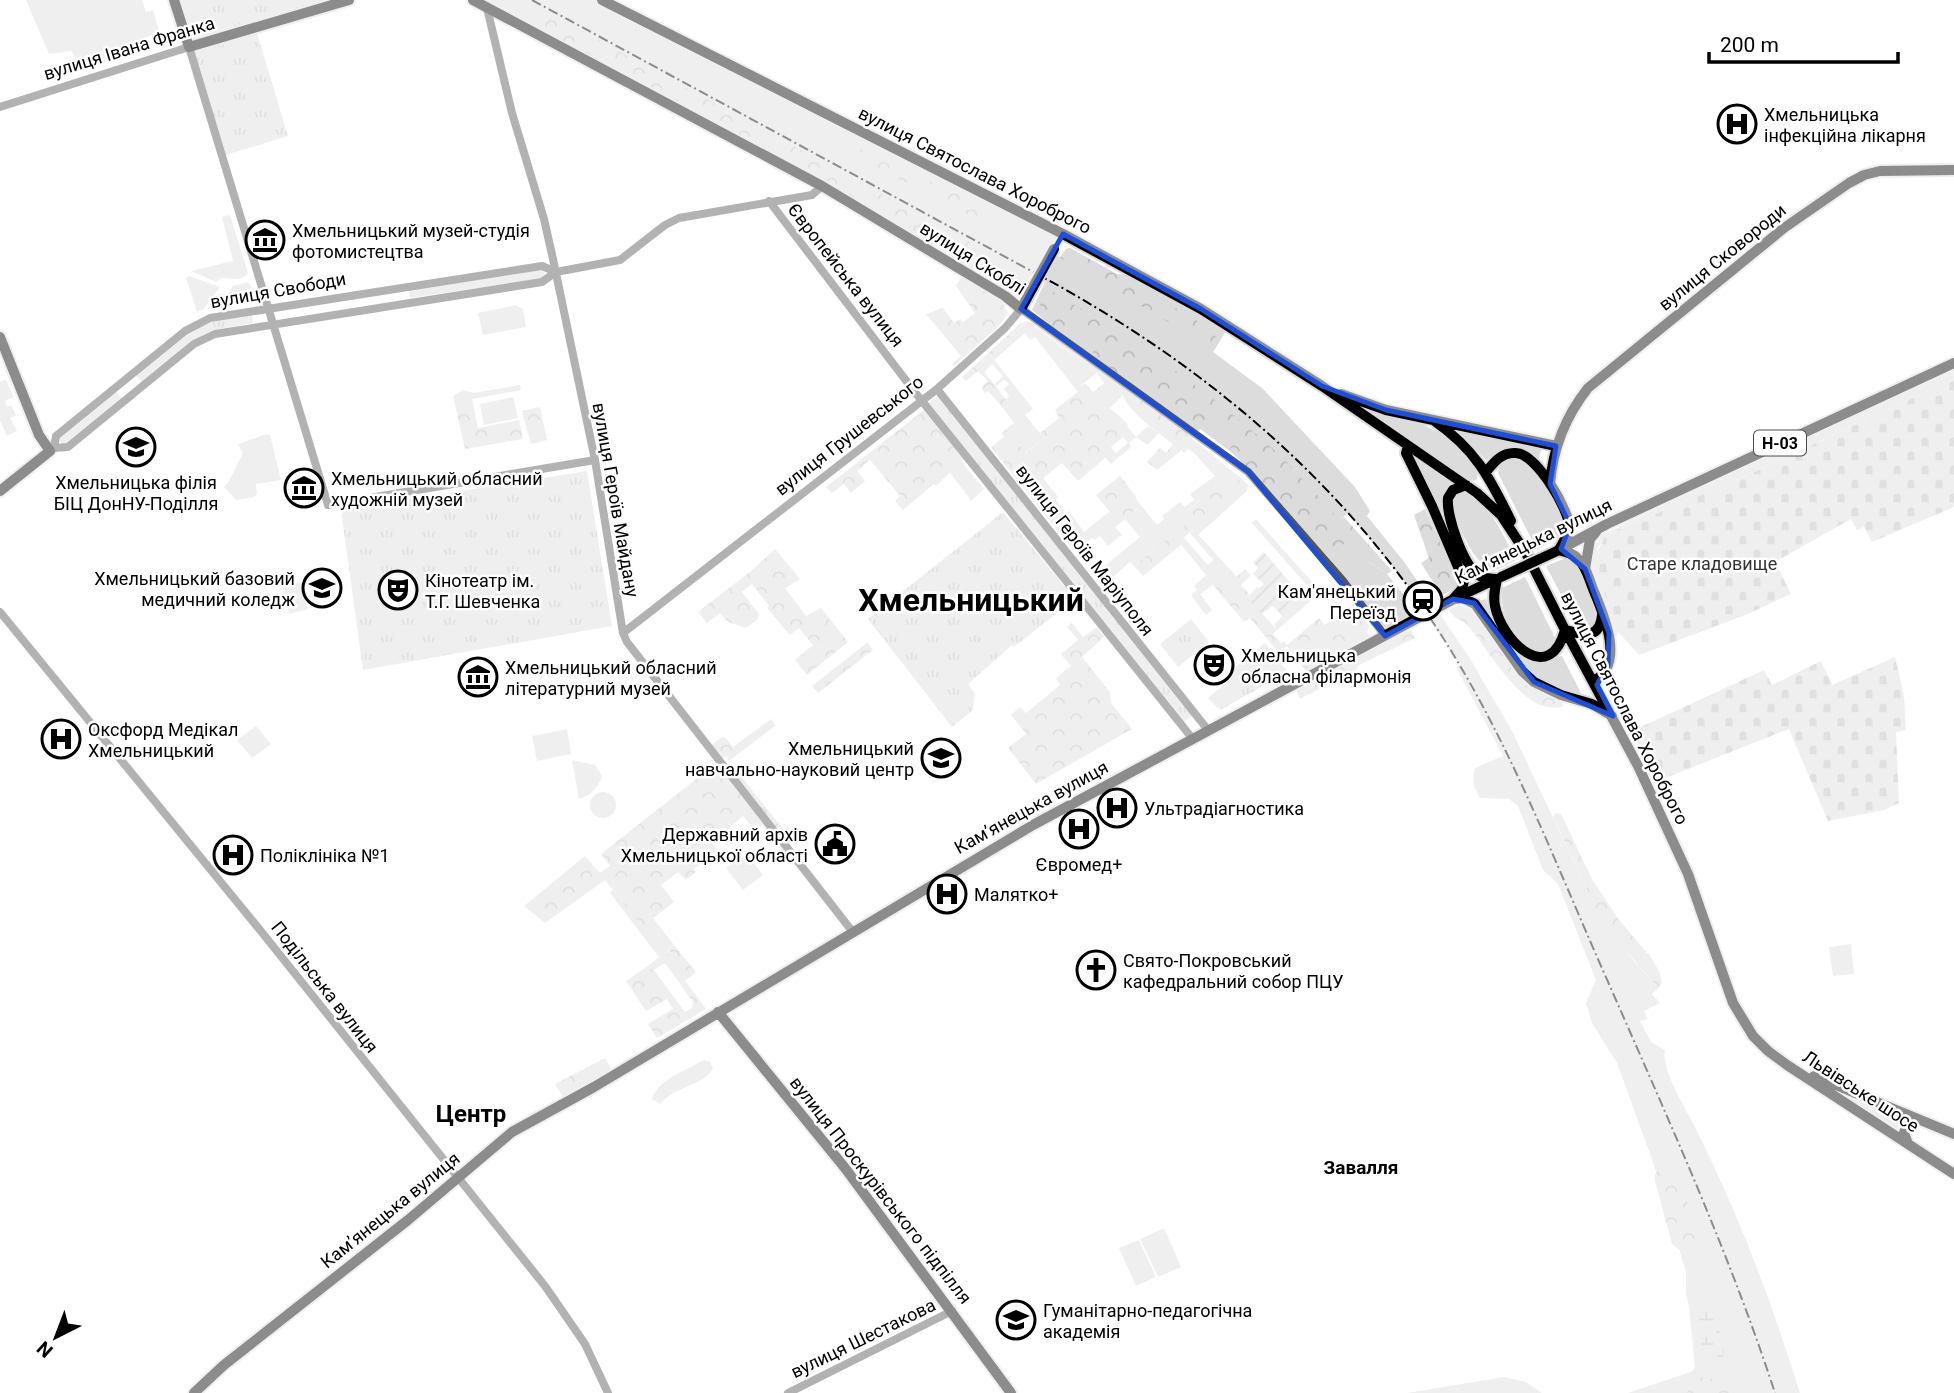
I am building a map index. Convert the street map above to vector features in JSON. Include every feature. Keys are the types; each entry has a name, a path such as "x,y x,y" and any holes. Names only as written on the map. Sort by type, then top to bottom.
{"main road":[{"path":"174,0 190,47"},
{"name":"вулиця Івана Франка","path":"190,47 349,0"},
{"name":"вулиця Скоблі","path":"473,0 822,186 995,290 1021,309"},
{"name":"вулиця Святослава Хороброго","path":"602,0 1063,234 1201,309 1322,386 1466,485 1501,515 1524,550"},
{"name":"вулиця Сковороди","path":"1550,484 1556,446 1575,405 1597,380 1784,228 1864,175 1880,171 1954,170"},
{"name":"вулиця Грушевського","path":"1021,309 1063,234"},
{"path":"0,337 39,435 52,450"},
{"name":"Камʼянецька вулиця","path":"194,1393 224,1365 526,1123 594,1087 1033,825 1453,600 1597,529 1954,363"},
{"name":"вулиця Святослава Хороброго","path":"1322,386 1359,402 1433,420 1455,436 1486,472 1565,630 1613,716 1688,874 1733,1003 1753,1036 1787,1065"},
{"path":"1433,420 1556,446"},
{"path":"1408,446 1406,453 1433,506 1464,581 1462,589 1453,600"},
{"name":"вулиця Свободи","path":"0,491 52,450"},
{"path":"1486,472 1502,455 1518,452 1529,458 1566,509 1570,525 1569,535 1557,551 1576,556 1585,569 1609,633 1609,658 1605,671 1594,681"},
{"path":"1466,485 1453,490 1448,498 1451,523 1476,573 1482,577 1499,578 1494,596 1499,618 1513,640 1525,652 1539,658 1549,655 1559,646 1565,630 1592,635 1602,623 1603,612"},
{"path":"1585,569 1590,540 1597,529"},
{"path":"1453,600 1463,598 1475,604 1522,671 1534,682 1561,695 1592,704 1613,716"},
{"name":"вулиця Проскурівського підпілля","path":"718,1012 837,1158 1011,1393"},
{"name":"Львівське шосе","path":"1787,1065 1954,1134"},
{"name":"Львівське шосе","path":"1787,1065 1954,1174"},
{"path":"1909,1143 1904,1133 1910,1116"}],"street":[{"name":"вулиця Героїв Майдану","path":"487,8 512,113 544,219 556,272 595,460 623,633 627,642 852,931"},
{"name":"вулиця Івана Франка","path":"0,107 190,47"},
{"path":"190,47 328,505 595,460"},
{"name":"вулиця Свободи","path":"556,272 542,266 217,316 185,331 56,436 52,450 68,447 199,341 220,332 542,282 556,272 620,260 665,225 680,218 812,195 822,186"},
{"name":"Європейська вулиця","path":"769,201 923,400"},
{"name":"вулиця Грушевського","path":"623,633 937,389 1005,328 1021,309"},
{"name":"вулиця Скоблі","path":"1021,309 1248,472 1343,581 1385,636"},
{"name":"вулиця Героїв Маріуполя","path":"937,389 1208,730"},
{"name":"вулиця Героїв Маріуполя","path":"923,400 1192,738"},
{"name":"Подільська вулиця","path":"0,612 260,930 545,1286 584,1344 608,1393"},
{"name":"вулиця Шестакова","path":"788,1393 952,1311"}],"highlighted area":[{"path":"1063,234 1201,309 1322,386 1386,410 1556,446 1550,484 1570,525 1561,549 1585,569 1609,633 1608,665 1597,685 1613,716 1534,682 1474,603 1453,599 1385,636 1248,472 1021,309"}],"green space":[{"path":"26,0 142,0 146,12 153,10 159,31 145,38 146,51 121,56 121,59 110,60 81,73 72,51 49,54"},
{"path":"177,0 330,0 191,43"},
{"path":"484,0 596,0 1060,235 1050,253 1060,257 1070,248 1117,274 1129,275 1226,331 1213,352 1262,388 1355,487 1370,511 1367,516 1405,563 1469,657 1512,731 1600,917 1658,988 1652,994 1660,1003 1644,1011 1647,1019 1640,1021 1651,1042 1665,1050 1671,1080 1713,1164 1754,1261 1800,1393 1628,1393 1691,1372 1695,1368 1686,1272 1652,1159 1617,1063 1592,1023 1586,1003 1596,980 1558,884 1543,870 1518,806 1509,799 1480,798 1476,790 1473,780 1475,768 1503,756 1456,667 1460,665 1404,580 1348,513 1340,520 1367,561 1387,574 1418,613 1390,627 1382,627 1327,556 1239,458 1188,420 1093,357 1032,310 1045,282 1031,275 1021,292 1007,293"},
{"path":"543,10 972,243 972,259 966,268 534,29"},
{"path":"256,30 288,136 226,155 193,49"},
{"path":"846,142 976,203 981,209 977,219 846,152"},
{"path":"230,215 248,273 242,278 221,278 216,282 191,271 233,261 222,217"},
{"path":"1070,248 1195,319 1220,340 1213,352 1170,323 1060,258 1066,249"},
{"path":"543,270 545,278 410,298 409,290"},
{"path":"189,276 220,287 203,310 197,312 186,278"},
{"path":"962,276 1002,301 1008,313 998,327 954,366 952,364 961,356 926,314 943,308 954,323 960,319 963,322 975,313 956,286"},
{"path":"248,282 255,292 253,301 207,310 219,294 228,294 233,286"},
{"path":"1048,289 1165,363 1248,427 1291,466 1339,520 1344,517 1392,571 1387,574 1367,561 1348,541 1327,556 1261,481 1229,450 1235,441 1208,420 1182,450 1157,470 1147,462 1160,448 1166,453 1173,444 1134,412 1119,387 1099,401 1121,426 1118,430 1123,437 1103,454 1105,458 1078,481 1062,463 1042,479 1027,458 1010,471 991,447 1004,437 1002,433 1006,429 1026,453 1044,438 1040,433 1059,418 1055,410 1081,389 1080,387 1085,383 1093,392 1104,383 1097,373 1035,326 1034,323 1088,363 1093,357 1093,341 1068,324 1056,330 1036,313"},
{"path":"516,305 523,309 526,327 483,335 478,313"},
{"path":"252,314 253,323 203,335 142,382 136,375 187,334 211,322"},
{"path":"1028,321 1097,373 1080,386 1082,389 1078,392 1035,337 1030,340 1025,333 994,360 991,356 1023,325 1021,323"},
{"path":"1021,323 1023,325 991,356 995,361 984,372 1009,403 1003,408 988,391 985,393 981,388 988,381 978,371 966,381 962,377"},
{"path":"995,361 1033,409 1025,415 1044,438 1025,453 1006,429 1014,423 1003,408 1008,404 1005,400 1009,396 1004,389 1009,384 1004,380 996,386 1003,376 992,364"},
{"path":"1954,371 1954,379 1733,482 1614,531 1604,538 1597,549 1618,632 1616,637 1590,561 1602,535 1828,427"},
{"name":"Старе кладовище","path":"1954,379 1954,507 1872,542 1864,527 1857,530 1851,519 1775,562 1791,594 1748,614 1639,655 1618,632 1593,561 1604,538 1614,531 1733,482"},
{"path":"6,380 14,397 5,401 7,407 11,405 16,415 10,418 17,431 7,436 0,421 0,382"},
{"path":"520,385 521,390 472,399 478,428 519,420 523,439 465,449 453,396 463,390 474,393"},
{"path":"1119,386 1122,396 1110,408 1128,424 1136,437 1129,443 1131,447 1111,464 1102,454 1111,447 1116,453 1128,443 1117,429 1121,427 1099,401"},
{"path":"116,392 122,399 64,446 58,439"},
{"path":"939,395 1193,715 1183,723 928,403"},
{"path":"513,397 518,418 484,425 480,404"},
{"path":"540,407 547,440 531,444 522,411"},
{"path":"925,409 965,458 936,486 934,484 903,510 895,501 900,496 870,460 857,471 865,481 851,493 844,484 832,493 826,487"},
{"path":"1374,411 1421,424 1444,436 1478,471 1477,479 1463,479 1371,416"},
{"path":"1148,426 1159,433 1147,445 1136,437"},
{"path":"1457,430 1542,447 1538,462 1514,447 1495,453 1486,460"},
{"path":"270,435 281,480 256,484 257,494 254,497 236,500 224,487 243,453 238,444"},
{"path":"1191,438 1241,478 1231,487 1225,480 1179,517 1184,525 1134,566 1130,562 1111,579 1102,568 1140,537 1125,519 1115,527 1122,535 1108,546 1100,536 1094,540 1092,538 1075,552 1010,471 1027,457 1058,497 1056,500 1066,513 1069,511 1084,532 1115,507 1125,518 1137,509 1132,502 1136,499 1157,525 1164,519 1162,516 1180,502 1185,507 1194,500 1190,494 1215,476 1193,452 1188,449 1184,453 1182,450"},
{"path":"1510,457 1519,460 1538,477 1560,514 1562,535 1537,550 1498,473 1500,463"},
{"path":"1414,459 1453,482 1444,496 1445,518 1472,576 1467,578"},
{"path":"961,461 984,489 971,501 949,471"},
{"path":"587,471 612,626 363,670 341,510"},
{"path":"1120,476 1137,498 1132,502 1137,508 1125,519 1115,508 1110,512 1096,495"},
{"path":"1241,478 1248,485 1247,491 1198,535 1193,530 1180,541 1182,544 1143,576 1134,566 1184,525 1178,518 1225,480 1231,486"},
{"path":"1461,492 1470,494 1486,508 1516,560 1494,571 1479,560 1466,540 1457,518 1454,499"},
{"path":"1425,509 1458,580 1454,588 1442,596 1421,563 1429,558 1414,515"},
{"path":"1003,512 1075,599 1014,647 1012,645 968,684 975,694 973,710 952,727 868,619"},
{"path":"1256,519 1321,592 1277,630 1274,624 1312,591 1252,523"},
{"path":"1194,530 1237,577 1228,584 1223,578 1200,594 1212,610 1206,615 1191,595 1197,590 1194,586 1206,575 1179,542 1184,538 1208,565 1213,560 1190,533"},
{"path":"775,549 800,579 785,588 806,616 821,608 848,642 807,675 795,660 813,645 799,628 790,635 767,608 769,606 752,584 742,592 759,614 757,620 746,628 728,622 720,613 707,623 698,612"},
{"path":"1264,552 1298,592 1292,599 1295,602 1302,596 1304,599 1283,617 1273,606 1262,614 1247,598 1257,587 1264,584 1253,574 1258,568 1253,562"},
{"path":"1566,558 1576,563 1598,611 1599,620 1591,631 1579,629 1546,566"},
{"path":"1245,569 1251,575 1241,585 1249,594 1248,598 1277,630 1273,634 1281,643 1284,641 1287,645 1319,618 1325,625 1353,604 1369,625 1367,633 1370,637 1306,671 1287,646 1279,653 1250,618 1244,622 1212,584 1223,578 1228,584"},
{"path":"1525,577 1557,642 1545,650 1533,651 1525,646 1517,639 1506,618 1502,588"},
{"path":"301,582 308,609 289,614 282,586"},
{"path":"1486,599 1498,627 1517,652 1534,660 1562,656 1582,695 1571,695 1532,677 1479,601"},
{"path":"1459,605 1474,611 1532,685 1560,700 1564,706 1550,708 1536,703 1510,681 1469,627 1449,610"},
{"path":"1191,619 1209,642 1178,667 1160,644"},
{"path":"1072,623 1083,637 1097,627 1104,637 1082,657 1110,692 1111,703 1132,729 1036,784 1008,748 1026,734 1011,715 1020,707 1026,713 1060,685 1056,678 1071,666 1061,654 1078,640 1067,627"},
{"path":"1410,628 1415,638 1359,665 1356,670 1300,699 1296,690"},
{"path":"868,642 873,650 818,693 812,686"},
{"path":"1265,643 1288,672 1220,710 1208,698 1231,679 1227,674"},
{"path":"1895,657 1904,696 1906,730 1896,732 1899,803 1884,810 1828,821 1789,729 1655,782 1630,732 1764,670 1772,685 1821,661 1832,685"},
{"path":"771,719 776,725 729,761 726,756 722,759 711,745 724,736 733,747"},
{"path":"256,726 271,744 252,758 237,740"},
{"path":"567,729 571,754 537,761 532,736"},
{"path":"572,760 595,765 602,776 594,790 579,799"},
{"path":"714,765 725,778 736,770 784,830 773,839 762,825 755,831 743,816 712,843 718,851 694,869 696,872 686,880 678,872 661,885 674,902 642,927 605,880 545,923 524,906 585,856 600,873 610,866 601,854"},
{"path":"603,792 613,795 616,805 613,815 603,818 593,815 590,805 593,795"},
{"path":"1556,813 1561,814 1592,879 1619,920 1650,956 1659,971 1662,983 1658,988 1600,917 1553,817"},
{"path":"746,853 763,875 743,890 726,868"},
{"path":"613,890 642,926 653,918 674,945 668,949 685,981 681,985 665,963 654,970 648,966 659,957 610,893"},
{"path":"1851,944 1854,974 1833,976 1829,947"},
{"path":"674,945 696,972 685,981 666,957 671,953 668,949"},
{"path":"648,966 654,970 685,1012 692,1008 693,1002 681,985 685,981 706,1009 657,1038 648,1024 673,1009 667,999 646,1011 626,981"},
{"path":"605,1058 612,1070 563,1097 555,1084"},
{"path":"704,1060 710,1062 713,1069 708,1075 674,1093 660,1104 652,1099 660,1086"},
{"path":"1787,1065 1910,1116 1906,1138"},
{"path":"1659,1170 1673,1171 1677,1177 1703,1244 1695,1253 1678,1249 1672,1244 1655,1181 1655,1174"},
{"path":"1164,1228 1181,1267 1158,1277 1140,1239"},
{"path":"1139,1240 1156,1277 1136,1286 1119,1248"},
{"path":"1703,1305 1709,1305 1714,1310 1724,1351 1721,1367 1717,1369 1707,1362 1701,1341 1698,1318"},
{"path":"1504,1377 1526,1382 1542,1393 1407,1393"},
{"path":"1701,1377 1734,1383 1751,1393 1686,1393"}],"railway":[{"path":"532,0 1059,286 1119,322 1232,403 1284,448 1333,497 1379,549 1421,605 1459,664 1501,742 1539,822 1697,1186 1775,1393"}],"place":[{"name":"Хмельницька інфекційна лікарня","path":"1737,124"},
{"name":"Хмельницький музей-студія фотомистецтва","path":"265,240"},
{"name":"Хмельницька філія БІЦ ДонНУ-Поділля","path":"136,447"},
{"name":"Хмельницький обласний художній музей","path":"304,488"},
{"name":"Хмельницький базовий медичний коледж","path":"322,588"},
{"name":"Кінотеатр ім. Т.Г. Шевченка","path":"398,590"},
{"name":"Кам'янецький Переїзд","path":"1423,601"},
{"name":"Хмельницька обласна філармонія","path":"1214,665"},
{"name":"Хмельницький обласний літературний музей","path":"478,677"},
{"name":"Оксфорд Медікал Хмельницький","path":"61,739"},
{"name":"Хмельницький навчально-науковий центр","path":"941,758"},
{"name":"Ультрадіагностика","path":"1117,808"},
{"name":"Євромед+","path":"1079,829"},
{"name":"Державний архів Хмельницької області","path":"835,844"},
{"name":"Поліклініка №1","path":"233,855"},
{"name":"Малятко+","path":"947,894"},
{"name":"Свято-Покровський кафедральний собор ПЦУ","path":"1096,970"},
{"name":"Гуманітарно-педагогічна академія","path":"1016,1320"}],"district":[{"name":"Хмельницький","path":"971,600"},
{"name":"Центр","path":"471,1114"},
{"name":"Завалля","path":"1361,1167"}]}
